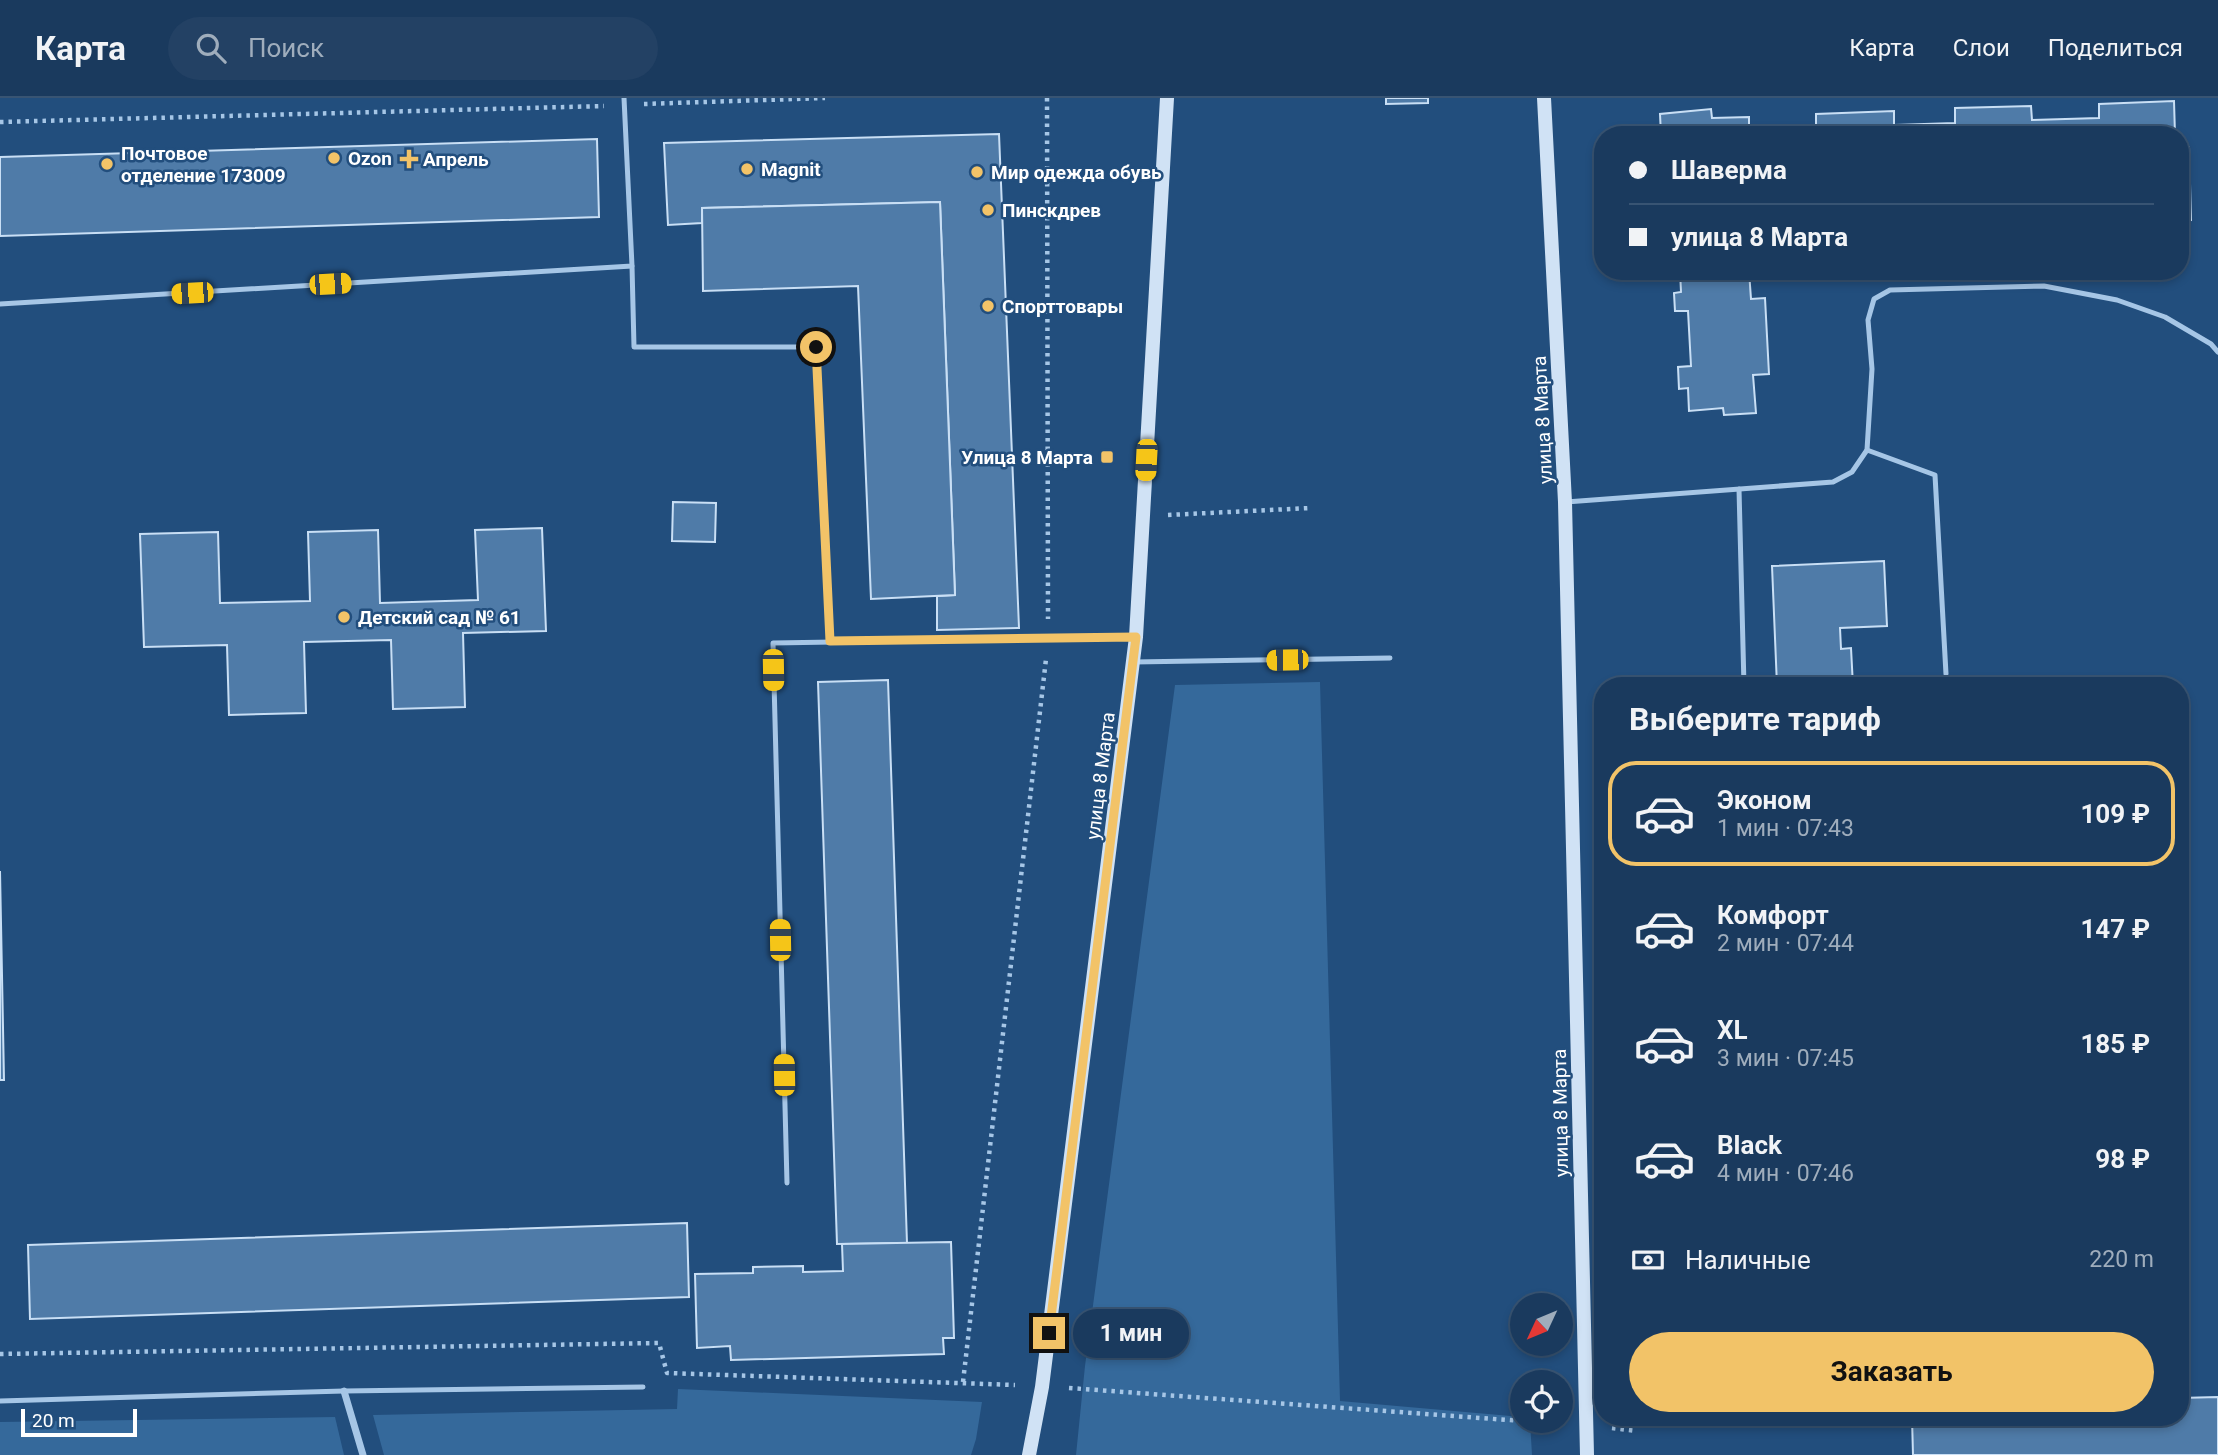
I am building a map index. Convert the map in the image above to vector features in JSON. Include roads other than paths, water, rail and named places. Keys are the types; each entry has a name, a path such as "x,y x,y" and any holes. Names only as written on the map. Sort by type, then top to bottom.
{"main road":[{"name":"улица 8 Марта","path":"1029,1455 1042,1387 1134,662 1167,98"},
{"name":"улица 8 Марта","path":"1544,98 1565,502 1587,1455"}],"street":[{"path":"344,1391 363,1455"}],"lane":[{"path":"624,102 634,347 816,347 830,641"},
{"path":"0,304 632,266"},
{"path":"1565,502 1833,482 1852,472 1867,450 1872,369 1868,320 1874,299 1890,290 2008,286 2056,288 2117,300 2165,317 2211,344 2218,352"},
{"path":"1867,450 1935,475 1946,674"},
{"path":"1739,489 1744,677"},
{"path":"787,1183 772,643 1136,637"},
{"path":"1134,662 1390,658"},
{"path":"0,1401 344,1391 643,1387"}],"place":[{"name":"Ozon","path":"334,158"},
{"name":"Апрель","path":"409,159"},
{"name":"Почтовое отделение 173009","path":"107,164"},
{"name":"Magnit","path":"747,169"},
{"name":"Мир одежда обувь","path":"977,172"},
{"name":"Пинскдрев","path":"988,210"},
{"name":"Спорттовары","path":"988,306"},
{"name":"Улица 8 Марта","path":"1107,457"},
{"name":"Детский сад № 61","path":"344,617"}]}
